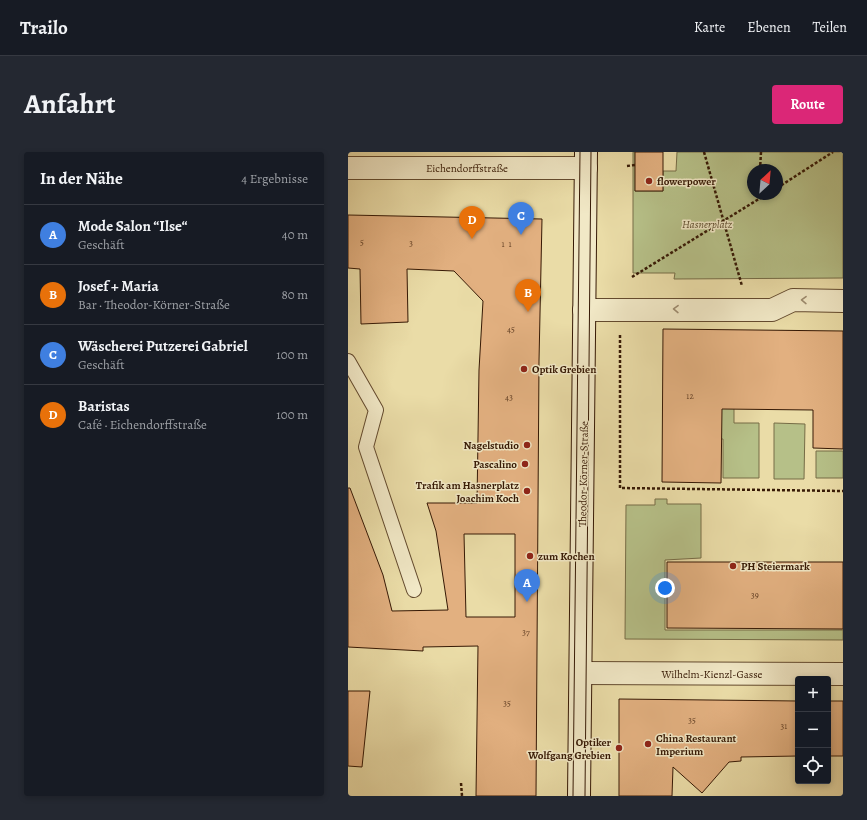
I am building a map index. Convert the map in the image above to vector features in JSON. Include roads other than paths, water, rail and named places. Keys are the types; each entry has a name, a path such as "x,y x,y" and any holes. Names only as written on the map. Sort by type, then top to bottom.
{"street":[{"name":"Eichendorffstraße","path":"348,168 586,160"},
{"name":"Theodor-Körner-Straße","path":"579,796 586,160"},
{"path":"584,310 772,310 793,300 843,301"},
{"name":"Wilhelm-Kienzl-Gasse","path":"581,673 843,674"}],"lane":[{"path":"348,361 376,410 366,447 414,590"}],"tram line":[{"path":"573,796 580,152"},
{"path":"585,796 591,152"}],"place":[{"name":"flowerpower","path":"649,181"},
{"name":"Wäscherei Putzerei Gabriel","path":"521,235"},
{"name":"Baristas","path":"472,239"},
{"name":"Josef + Maria","path":"528,312"},
{"name":"Optik Grebien","path":"524,369"},
{"name":"Nagelstudio","path":"527,445"},
{"name":"Pascalino","path":"525,464"},
{"name":"Trafik am Hasnerplatz Joachim Koch","path":"527,491"},
{"name":"zum Kochen","path":"530,556"},
{"name":"PH Steiermark","path":"733,566"},
{"name":"Mode Salon “Ilse“","path":"527,602"},
{"name":"China Restaurant Imperium","path":"648,744"},
{"name":"Optiker Wolfgang Grebien","path":"619,748"}],"park label":[{"name":"Hasnerplatz","path":"707,224"}]}
